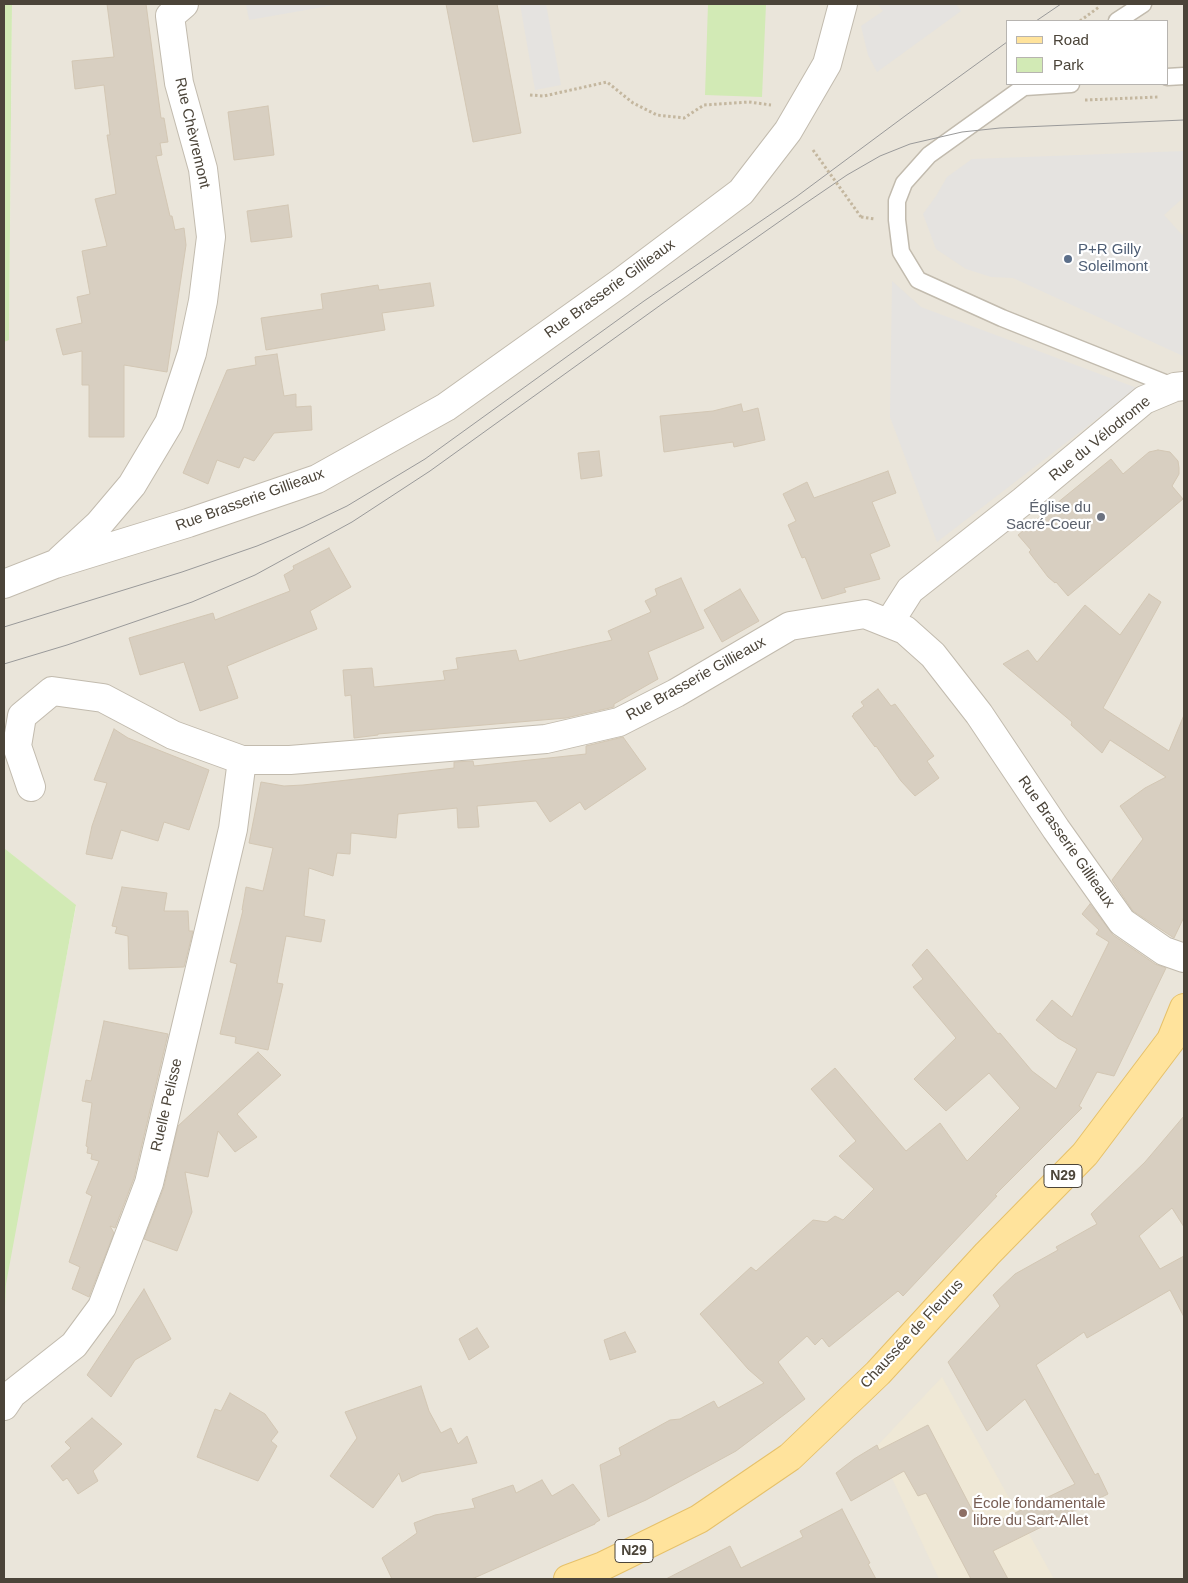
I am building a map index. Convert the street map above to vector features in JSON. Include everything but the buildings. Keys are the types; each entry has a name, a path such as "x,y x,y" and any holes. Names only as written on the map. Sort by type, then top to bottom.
{"main road":[{"name":"Chaussée de Fleurus","path":"568,1579 603,1566 699,1519 790,1457 878,1373 987,1254 1085,1154 1171,1040 1184,1008"}],"street":[{"name":"Rue Brasserie Gillieaux","path":"4,584 55,564 188,523 317,479 446,407 612,289 742,192 788,131 827,64 843,4"},
{"name":"Rue Chèvremont","path":"55,564 99,524 132,485 169,423 192,352 201,310 211,237 203,168 179,82 174,8"},
{"name":"Rue du Vélodrome","path":"889,623 910,590 1023,501 1144,400 1179,387"},
{"name":"Rue Brasserie Gillieaux","path":"31,787 17,746 22,716 52,691 103,698 173,736 242,760 290,760 546,739 619,722 676,693 790,626 865,614 905,630 933,655 979,714 1056,829 1122,922 1164,951 1184,958"},
{"name":"Ruelle Pelisse","path":"4,1406 12,1394 74,1345 102,1307 145,1192 151,1174 233,829 242,760"}],"lane":[{"path":"1119,20 1143,4"},
{"path":"1168,77 1184,76"},
{"path":"1027,85 929,155 904,183 897,201 901,252 918,280 1002,318 1179,387"}],"path":[{"path":"1081,20 1104,4"},
{"path":"530,95 544,96 607,82 633,103 657,114 684,118 704,104 750,102 784,107 793,122"},
{"path":"1076,101 1164,97"},
{"path":"813,150 861,217 878,219"}],"shaded area":[{"path":"12,4 1184,4 1184,1579 4,1579 4,1330 6,1275 76,906 4,848 4,342 9,339"},
{"path":"246,4 340,4 249,20"},
{"path":"520,4 546,4 561,85 535,90"},
{"path":"878,4 956,4 961,11 877,72 868,55 861,26 883,11"},
{"name":"P+R Gilly Soleilmont","path":"1184,151 1184,197 1164,215 1184,237 1183,356 1013,278 991,277 966,269 936,249 923,214 947,177 972,159"},
{"path":"892,281 921,307 1137,388 937,542 890,417"},
{"name":"École fondamentale libre du Sart-Allet","path":"942,1377 1054,1579 939,1579 877,1446"}],"green space":[{"path":"4,4 12,4 9,340 4,342"},
{"path":"708,4 766,4 762,97 705,95"},
{"path":"4,848 76,905 6,1284 4,1330"}],"tram line":[{"path":"1037,20 1061,4"},
{"path":"4,627 182,572 257,546 347,506 425,459 644,301 796,197 1006,43"},
{"path":"4,664 67,645 192,602 255,575 352,522 430,471 803,205 847,175 880,156 910,144 962,132 1000,128 1184,120"}],"place":[{"name":"P+R Gilly Soleilmont","path":"1068,259"},
{"name":"Église du Sacré-Coeur","path":"1101,517"},
{"name":"École fondamentale libre du Sart-Allet","path":"963,1513"}]}
